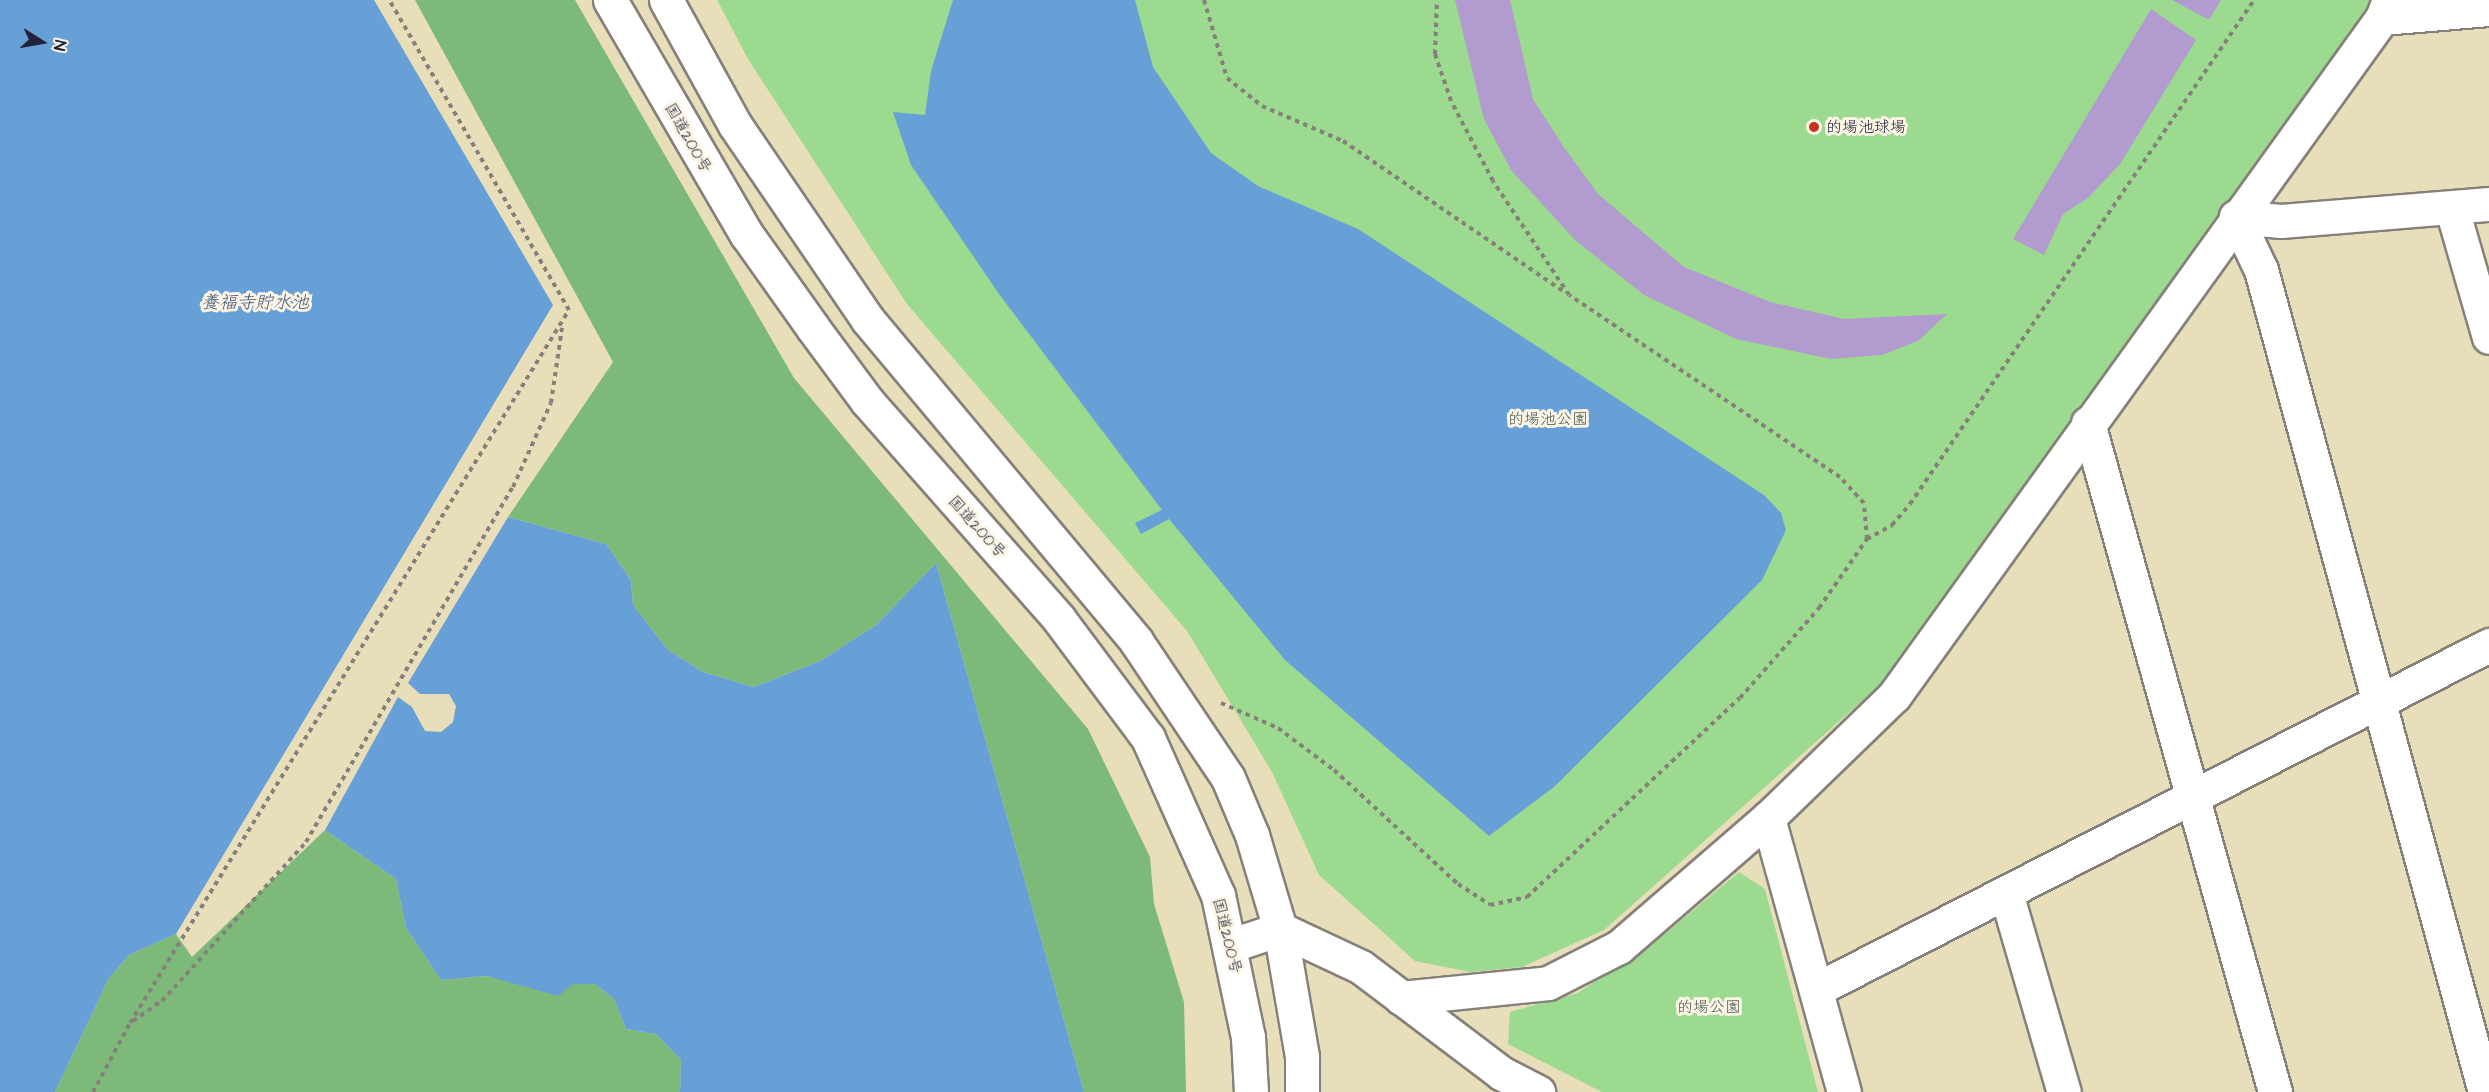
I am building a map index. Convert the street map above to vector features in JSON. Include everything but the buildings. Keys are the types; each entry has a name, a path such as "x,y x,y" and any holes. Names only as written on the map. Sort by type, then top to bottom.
{"main road":[{"name":"国道200号","path":"610,0 688,141 807,318 867,401 1059,619 1148,738 1180,802 1232,945 1251,1092"},
{"path":"666,0 735,125 868,320 1160,675 1228,778 1252,835 1280,929 1302,1057 1302,1092"},
{"path":"1401,998 1548,983 1619,947 1768,818 1894,696 2386,9 2489,9"},
{"path":"2236,217 2281,221 2452,209 2489,204"},
{"path":"2452,209 2489,337"},
{"path":"2236,217 2260,270 2486,1092"},
{"path":"2088,423 2194,795 2275,1092"},
{"path":"1819,988 2489,645"},
{"path":"1768,818 1819,988 1844,1092"},
{"path":"2006,893 2064,1092"},
{"path":"1232,945 1280,929 1361,967 1501,1073 1538,1092"}],"path":[{"path":"93,1092 130,1023 563,324 569,310 389,0"},
{"path":"1204,0 1227,78 1262,106 1343,141 1840,477 1864,503 1867,539"},
{"path":"1437,0 1435,54 1451,101 1493,182 1569,295"},
{"path":"1211,698 1278,728 1334,770 1458,884 1490,905 1527,897 1740,698 1819,608 1867,539 1893,525 1910,504 2254,0"},
{"path":"130,1023 162,1001 306,842 513,487 551,403 563,324"}],"green space":[{"path":"415,0 575,0 794,378 1088,729 1150,857 1154,904 1184,1002 1186,1092 1084,1092 936,563 876,625 820,661 754,687 703,672 668,650 633,605 631,580 606,544 508,517 613,362"},
{"name":"的場池公園","path":"717,0 2375,0 1889,677 1604,930 1522,967 1470,972 1415,961 1319,875 1272,772 1187,631 907,304 748,59"},
{"path":"325,830 396,879 406,928 441,980 487,976 523,983 595,984 614,999 626,1029 656,1034 681,1060 680,1092 55,1092 109,978 129,955 176,934 192,957"},
{"name":"的場公園","path":"1739,872 1765,889 1818,1092 1602,1092 1508,1044 1510,1012 1578,993 1666,933"}],"water":[{"name":"養福寺貯水池","path":"0,0 374,0 553,305 176,934 129,955 109,978 55,1092 0,1092"},
{"path":"953,0 1135,0 1153,67 1211,153 1258,186 1358,229 1764,495 1781,513 1786,530 1762,580 1554,787 1489,836 1285,660 1169,519 1141,534 1135,523 1162,510 999,294 911,165 893,112 925,115 931,71"},
{"path":"508,517 606,544 631,580 633,605 668,650 703,672 754,687 820,661 876,625 936,563 1084,1092 680,1092 681,1060 656,1034 626,1029 614,999 595,984 573,984 558,996 487,976 441,980 406,928 396,879 325,830 398,697 412,707 425,731 441,732 453,722 456,706 449,694 420,694 408,683"}],"place":[{"name":"的場池球場","path":"1814,127"}]}
